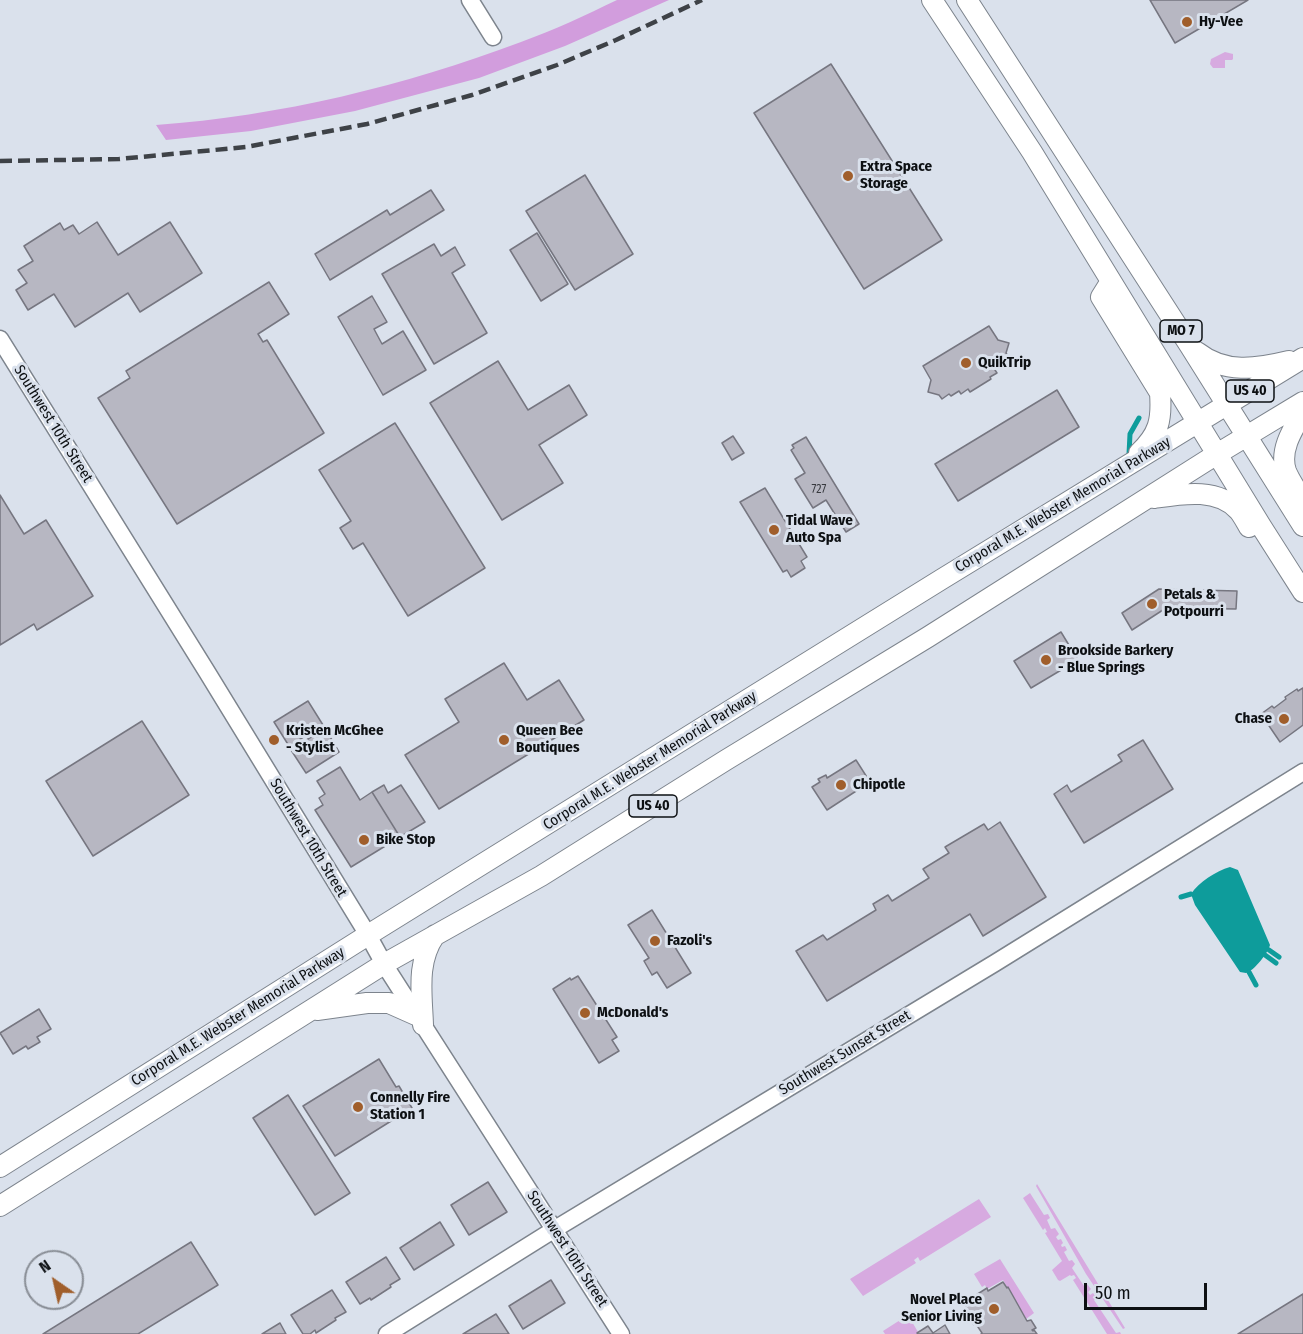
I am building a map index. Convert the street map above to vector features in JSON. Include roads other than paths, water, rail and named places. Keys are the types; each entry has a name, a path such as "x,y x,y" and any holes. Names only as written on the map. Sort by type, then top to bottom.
{"main road":[{"name":"MO 7","path":"932,0 1032,152 1303,592"},
{"name":"MO 7","path":"967,0 1303,526"},
{"path":"1111,281 1101,297 1160,393 1161,407 1154,436 1118,471"},
{"path":"1190,346 1215,364 1231,367 1263,367 1303,358"},
{"name":"Corporal M.E. Webster Memorial Parkway","path":"0,1167 368,935 1303,358"},
{"name":"US 40","path":"0,1206 384,964 541,876 1303,402"},
{"path":"1303,412 1289,436 1284,454 1285,468 1289,478 1303,500"},
{"path":"1146,500 1197,494 1221,498 1238,510 1261,544 1282,559"},
{"path":"309,1011 342,1005 389,1003 420,1020 421,973 425,954 435,935"},
{"path":"187,1049 208,1075"}],"street":[{"path":"470,0 493,37"},
{"name":"Southwest 10th Street","path":"0,339 213,681 384,964 621,1334"},
{"name":"Southwest Sunset Street","path":"387,1334 1303,772"}],"water":[{"path":"1230,867 1238,870 1270,945 1260,961 1246,973 1240,972 1195,905 1191,894 1208,878"}],"waterway":[{"path":"1129,454 1130,434 1139,418"},
{"path":"1181,897 1191,894"},
{"path":"1269,950 1279,957"},
{"path":"1265,955 1276,963"},
{"path":"1249,972 1256,985"}],"railway":[{"path":"0,161 119,159 246,147 367,124 472,95 557,65 702,0"}],"place":[{"name":"Hy-Vee","path":"1187,22"},
{"name":"Extra Space Storage","path":"848,176"},
{"name":"QuikTrip","path":"966,363"},
{"name":"Tidal Wave Auto Spa","path":"774,530"},
{"name":"Petals & Potpourri","path":"1152,604"},
{"name":"Brookside Barkery - Blue Springs","path":"1046,660"},
{"name":"Chase","path":"1284,719"},
{"name":"Kristen McGhee - Stylist","path":"274,740"},
{"name":"Queen Bee Boutiques","path":"504,740"},
{"name":"Chipotle","path":"841,785"},
{"name":"Bike Stop","path":"364,840"},
{"name":"Fazoli's","path":"655,941"},
{"name":"McDonald's","path":"585,1013"},
{"name":"Connelly Fire Station 1","path":"358,1107"},
{"name":"Novel Place Senior Living","path":"994,1309"}]}
